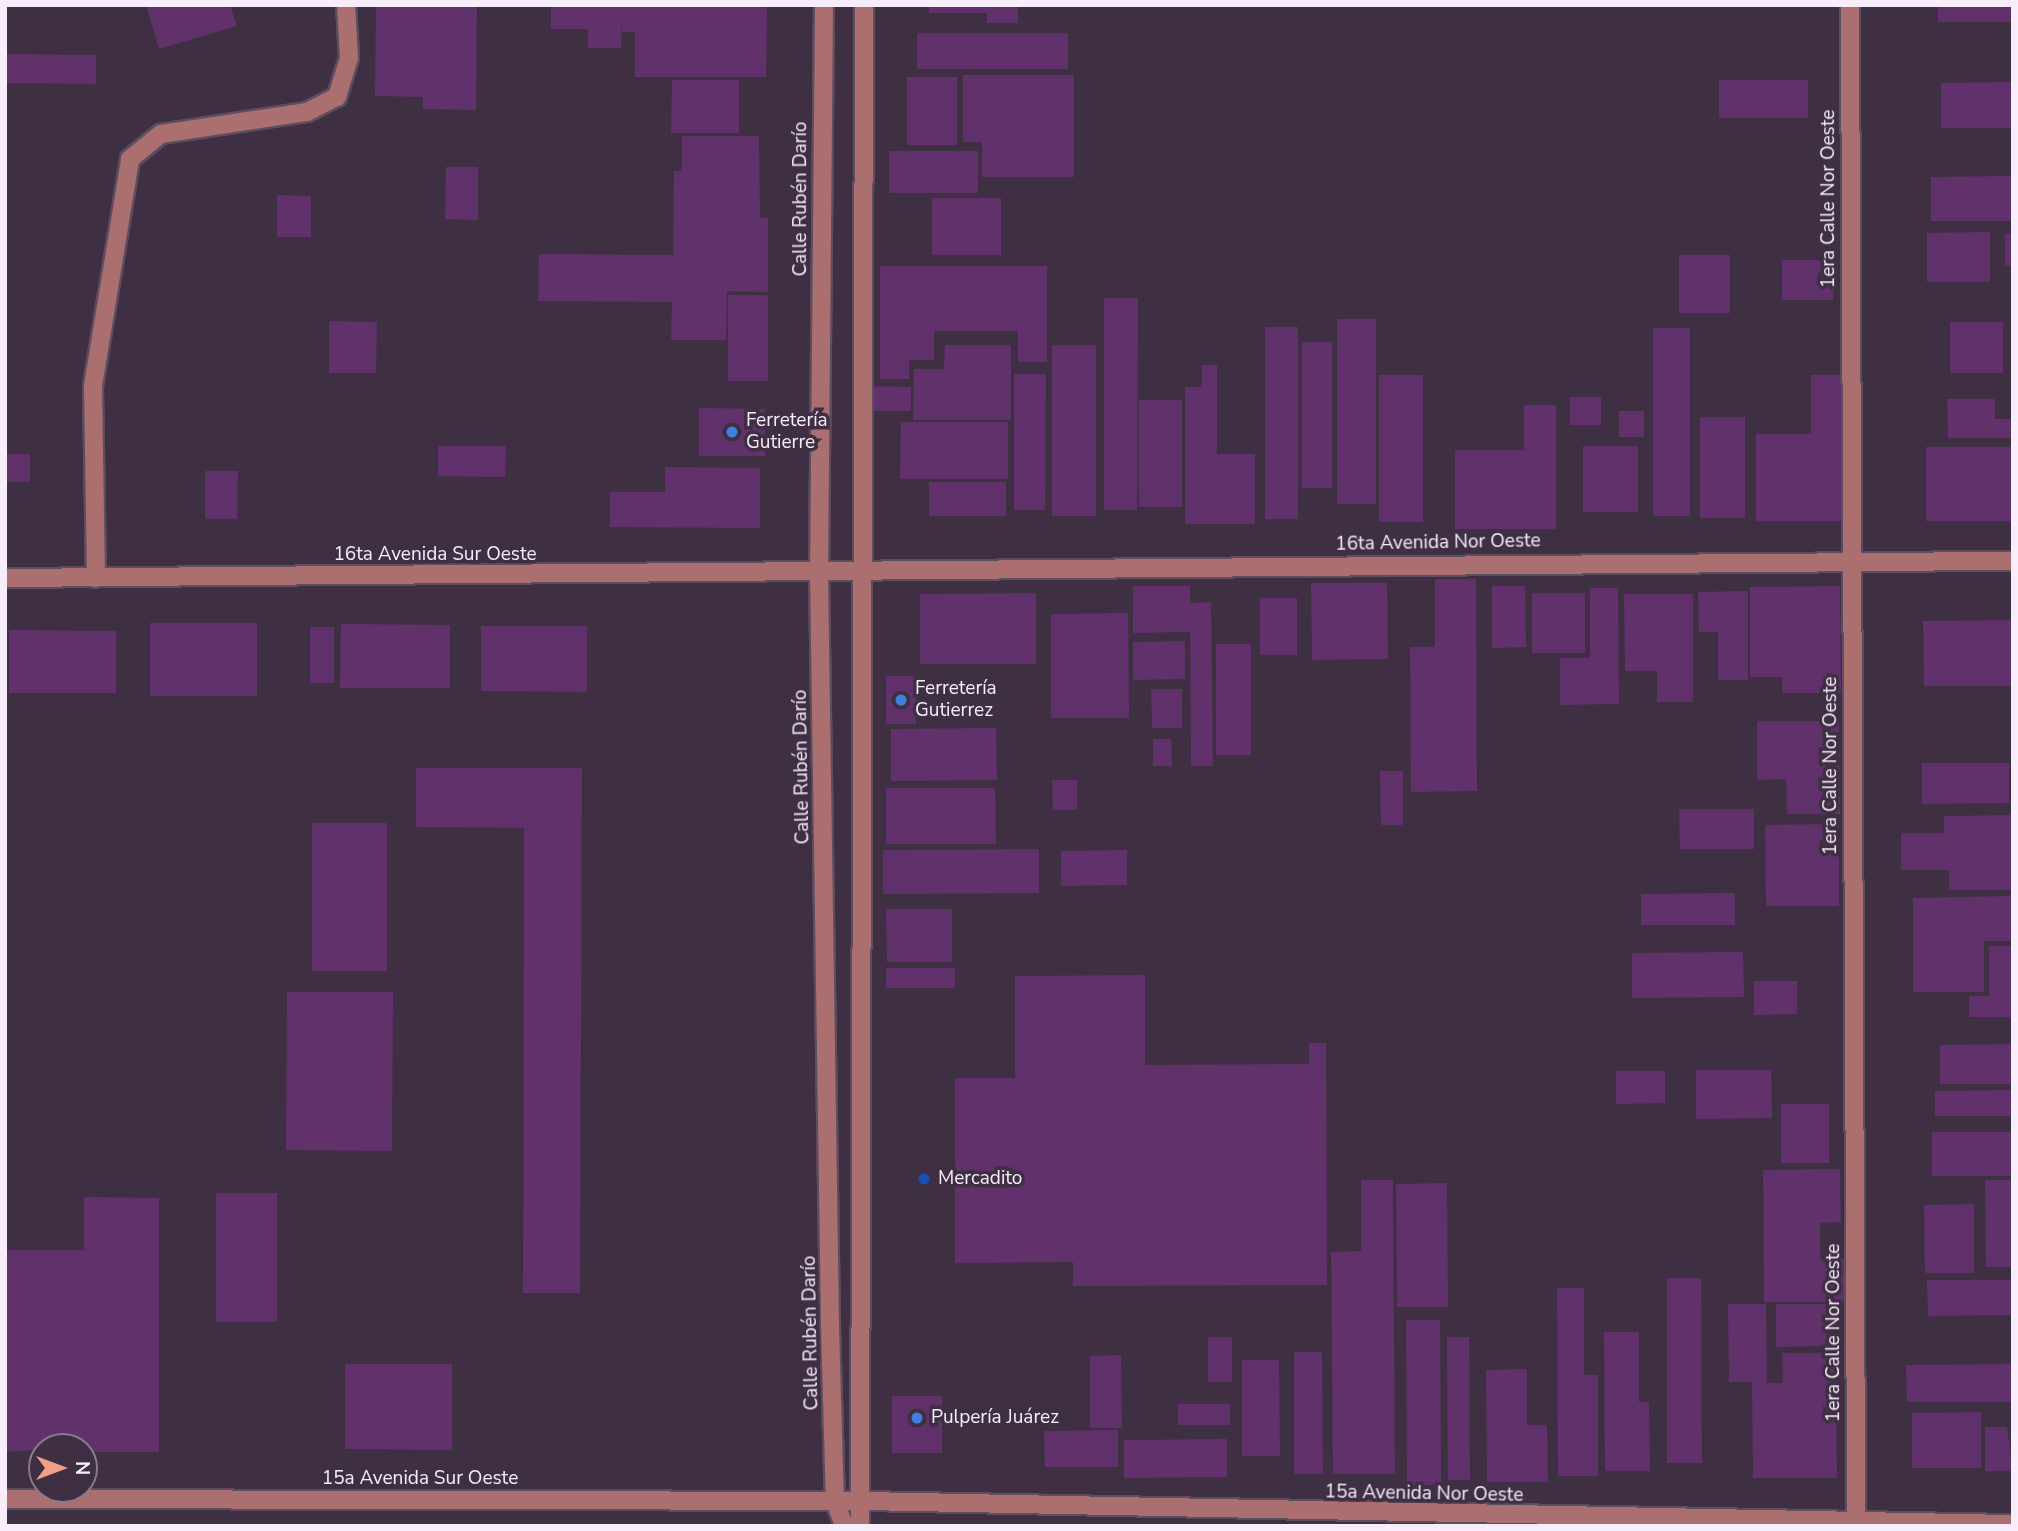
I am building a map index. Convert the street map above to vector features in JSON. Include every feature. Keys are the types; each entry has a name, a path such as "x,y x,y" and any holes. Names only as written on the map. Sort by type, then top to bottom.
{"street":[{"path":"96,578 93,386 131,159 161,134 307,112 337,97 349,58 346,5"},
{"name":"Calle Rubén Darío","path":"824,5 819,573 835,1501 844,1526"},
{"path":"860,1526 864,1501 864,5"},
{"name":"1era Calle Nor Oeste","path":"1850,5 1856,1525"},
{"name":"16ta Avenida Nor Oeste","path":"864,571 1851,559 2013,561"},
{"name":"16ta Avenida Sur Oeste","path":"5,578 864,571"},
{"name":"15a Avenida Sur Oeste","path":"5,1499 835,1501"},
{"name":"15a Avenida Nor Oeste","path":"835,1501 1856,1525 2013,1524"}],"building":[{"path":"146,5 230,5 237,26 159,49"},
{"path":"376,5 477,5 476,110 423,109 423,97 375,96"},
{"path":"551,5 767,5 766,77 635,77 635,32 622,32 622,8 621,48 588,48 588,29 551,29"},
{"path":"929,5 1018,5 1018,23 987,23 987,13 929,13"},
{"path":"1938,5 2013,5 2013,22 1938,22"},
{"path":"917,33 1068,33 1068,69 917,69"},
{"path":"5,54 96,55 96,84 5,83"},
{"path":"963,75 1074,75 1074,177 982,177 982,142 963,142"},
{"path":"907,77 957,77 957,145 907,145"},
{"path":"672,80 739,80 739,133 671,133"},
{"path":"1719,80 1808,80 1808,118 1719,118"},
{"path":"2013,82 2013,128 1941,128 1941,83"},
{"path":"682,136 759,136 760,217 768,218 768,292 727,291 726,340 671,340 672,302 538,301 539,254 673,255 674,171 682,171"},
{"path":"889,151 978,151 978,193 889,193"},
{"path":"446,167 478,167 478,220 445,219"},
{"path":"2013,176 2013,221 1931,221 1931,177"},
{"path":"277,195 311,196 311,237 277,237"},
{"path":"932,198 1001,198 1001,255 932,255"},
{"path":"1990,232 1990,282 1927,282 1927,233"},
{"path":"2005,234 2013,234 2013,266 2005,266"},
{"path":"1679,255 1730,255 1730,313 1679,313"},
{"path":"1782,260 1833,260 1833,300 1782,300"},
{"path":"880,266 1047,266 1047,362 1018,362 1018,331 934,331 934,360 909,360 909,379 880,379"},
{"path":"728,295 768,295 768,381 728,381"},
{"path":"1104,298 1138,298 1137,510 1104,510"},
{"path":"1337,319 1376,319 1376,504 1337,504"},
{"path":"329,321 377,322 376,373 329,373"},
{"path":"1950,322 2003,322 2003,373 1950,373"},
{"path":"1265,327 1298,327 1298,519 1265,519"},
{"path":"1653,328 1690,328 1690,516 1653,516"},
{"path":"1302,342 1332,342 1332,488 1302,488"},
{"path":"945,345 1011,345 1011,420 913,420 914,369 944,369"},
{"path":"1052,345 1096,345 1096,516 1052,516"},
{"path":"1202,365 1217,365 1217,454 1255,454 1255,524 1185,524 1185,387 1202,387"},
{"path":"1014,374 1046,374 1045,510 1014,510"},
{"path":"1379,375 1423,375 1423,522 1379,522"},
{"path":"1811,375 1847,375 1847,521 1756,521 1756,434 1811,434"},
{"path":"871,386 911,387 911,411 870,411"},
{"path":"1570,397 1601,397 1601,425 1570,425"},
{"path":"1947,399 1995,399 1995,419 2013,419 2013,438 1948,438"},
{"path":"1139,400 1182,400 1182,507 1139,507"},
{"path":"1524,405 1556,405 1556,529 1455,529 1455,450 1524,450"},
{"name":"Ferretería Gutierre","path":"699,408 765,409 765,456 699,456"},
{"path":"1619,411 1644,411 1644,437 1619,437"},
{"path":"1700,417 1745,417 1745,518 1700,518"},
{"path":"901,422 1008,422 1008,479 900,479"},
{"path":"438,446 506,446 505,477 438,476"},
{"path":"1583,446 1638,446 1638,512 1583,512"},
{"path":"1926,447 2013,447 2013,521 1926,521"},
{"path":"5,454 30,454 30,482 5,482"},
{"path":"665,467 760,468 760,528 610,527 610,492 665,492"},
{"path":"205,471 238,471 237,519 205,519"},
{"path":"929,482 1006,482 1006,516 929,516"},
{"path":"1435,579 1476,579 1477,791 1411,792 1410,647 1435,647"},
{"path":"1311,583 1387,583 1388,659 1312,660"},
{"path":"1133,586 1190,586 1190,603 1211,602 1213,766 1191,766 1190,632 1133,633"},
{"path":"1492,586 1525,586 1526,647 1492,648"},
{"path":"1840,586 1841,693 1782,693 1782,677 1750,677 1750,587"},
{"path":"1590,588 1618,588 1619,704 1560,705 1560,658 1590,658"},
{"path":"1748,591 1748,680 1718,680 1718,632 1699,632 1698,592"},
{"path":"1036,593 1036,664 920,664 920,594"},
{"path":"1532,593 1585,593 1585,653 1532,653"},
{"path":"1624,594 1693,594 1693,702 1657,702 1657,671 1625,671"},
{"path":"1260,598 1297,598 1297,655 1260,655"},
{"path":"1128,613 1129,718 1051,718 1051,614"},
{"path":"2013,620 2013,686 1924,686 1923,621"},
{"path":"150,623 257,623 257,696 150,696"},
{"path":"341,624 450,625 450,688 340,688"},
{"path":"481,626 587,626 587,692 481,691"},
{"path":"310,627 334,627 334,683 310,683"},
{"path":"9,630 116,631 116,693 9,693"},
{"path":"1185,641 1185,679 1133,680 1133,642"},
{"path":"1216,644 1251,644 1251,755 1216,755"},
{"name":"Ferretería Gutierrez","path":"886,676 916,676 916,724 886,724"},
{"path":"1151,689 1182,689 1182,728 1152,728"},
{"path":"1757,721 1839,721 1840,814 1787,814 1786,779 1757,780"},
{"path":"996,728 997,780 891,781 891,729"},
{"path":"1153,739 1171,739 1172,766 1153,766"},
{"path":"1922,763 2009,763 2009,803 1922,804"},
{"path":"416,768 582,768 580,1293 523,1293 524,828 416,827"},
{"path":"1380,771 1403,771 1403,825 1381,825"},
{"path":"1052,780 1077,780 1077,810 1053,810"},
{"path":"886,788 995,788 996,844 886,844"},
{"path":"1679,809 1754,809 1754,849 1680,849"},
{"path":"2013,815 2013,890 1949,890 1949,870 1901,870 1901,833 1944,833 1944,816"},
{"path":"312,823 387,823 387,971 312,971"},
{"path":"1839,824 1839,906 1766,906 1765,825"},
{"path":"1039,849 1039,893 883,894 883,850"},
{"path":"1127,850 1127,885 1061,886 1061,851"},
{"path":"1735,893 1735,925 1641,925 1641,894"},
{"path":"2013,896 2013,941 1984,941 1984,992 1913,992 1913,898"},
{"path":"886,909 952,909 952,962 887,962"},
{"path":"1989,946 2013,946 2013,1017 1969,1017 1969,996 1989,996"},
{"path":"1743,952 1744,997 1632,998 1632,953"},
{"path":"886,968 955,968 955,988 886,988"},
{"path":"1145,975 1145,1065 1309,1064 1309,1043 1326,1043 1327,1285 1073,1286 1073,1262 955,1263 955,1078 1015,1078 1015,976"},
{"path":"1754,981 1797,981 1797,1014 1754,1015"},
{"path":"287,992 393,992 392,1151 286,1150"},
{"path":"2013,1044 2013,1084 1940,1084 1940,1045"},
{"path":"1696,1070 1771,1070 1772,1118 1696,1119"},
{"path":"1616,1071 1665,1071 1665,1103 1616,1104"},
{"path":"2013,1090 2013,1116 1935,1116 1935,1091"},
{"path":"1781,1104 1829,1104 1829,1163 1781,1163"},
{"path":"1932,1132 2013,1132 2013,1176 1932,1176"},
{"path":"1840,1169 1841,1222 1820,1223 1820,1259 1845,1259 1845,1302 1764,1302 1763,1170"},
{"path":"1361,1180 1393,1180 1395,1474 1333,1474 1331,1252 1361,1251"},
{"path":"1985,1180 2013,1180 2013,1267 1986,1267"},
{"path":"1447,1183 1448,1307 1397,1307 1396,1184"},
{"path":"216,1193 277,1193 277,1322 216,1322"},
{"path":"84,1197 159,1198 159,1452 98,1452 98,1433 28,1433 28,1451 5,1452 5,1250 84,1250"},
{"path":"1974,1204 1974,1273 1925,1273 1924,1205"},
{"path":"1667,1278 1701,1278 1702,1463 1667,1463"},
{"path":"1927,1280 2013,1280 2013,1315 1928,1316"},
{"path":"1557,1288 1584,1288 1584,1375 1598,1375 1598,1476 1558,1476"},
{"path":"1728,1304 1766,1304 1767,1383 1783,1383 1782,1353 1836,1353 1837,1478 1753,1478 1752,1382 1729,1382"},
{"path":"1776,1304 1826,1304 1826,1346 1776,1347"},
{"path":"1406,1320 1440,1320 1441,1485 1407,1485"},
{"path":"1604,1332 1639,1332 1639,1402 1649,1402 1650,1471 1605,1471"},
{"path":"1208,1337 1232,1337 1232,1382 1208,1382"},
{"path":"1447,1337 1469,1337 1470,1480 1448,1480"},
{"path":"1294,1352 1322,1352 1323,1474 1294,1474"},
{"path":"1121,1355 1122,1428 1090,1428 1090,1356"},
{"path":"1242,1360 1279,1360 1280,1456 1242,1456"},
{"path":"345,1364 452,1364 452,1450 345,1449"},
{"path":"2011,1364 2011,1402 1907,1402 1906,1365"},
{"path":"1527,1369 1527,1425 1547,1425 1548,1482 1487,1482 1486,1370"},
{"name":"Pulpería Juárez","path":"892,1396 942,1396 942,1453 892,1453"},
{"path":"1178,1404 1230,1404 1230,1425 1178,1425"},
{"path":"1981,1412 1981,1468 1912,1468 1912,1413"},
{"path":"1985,1427 2007,1427 2013,1471 1985,1471"},
{"path":"1118,1430 1118,1467 1045,1467 1044,1431"},
{"path":"1227,1439 1227,1477 1124,1478 1124,1440"}],"place":[{"name":"Ferretería Gutierre","path":"732,432"},
{"name":"Ferretería Gutierrez","path":"901,700"},
{"name":"Mercadito","path":"924,1179"},
{"name":"Pulpería Juárez","path":"917,1418"}]}
